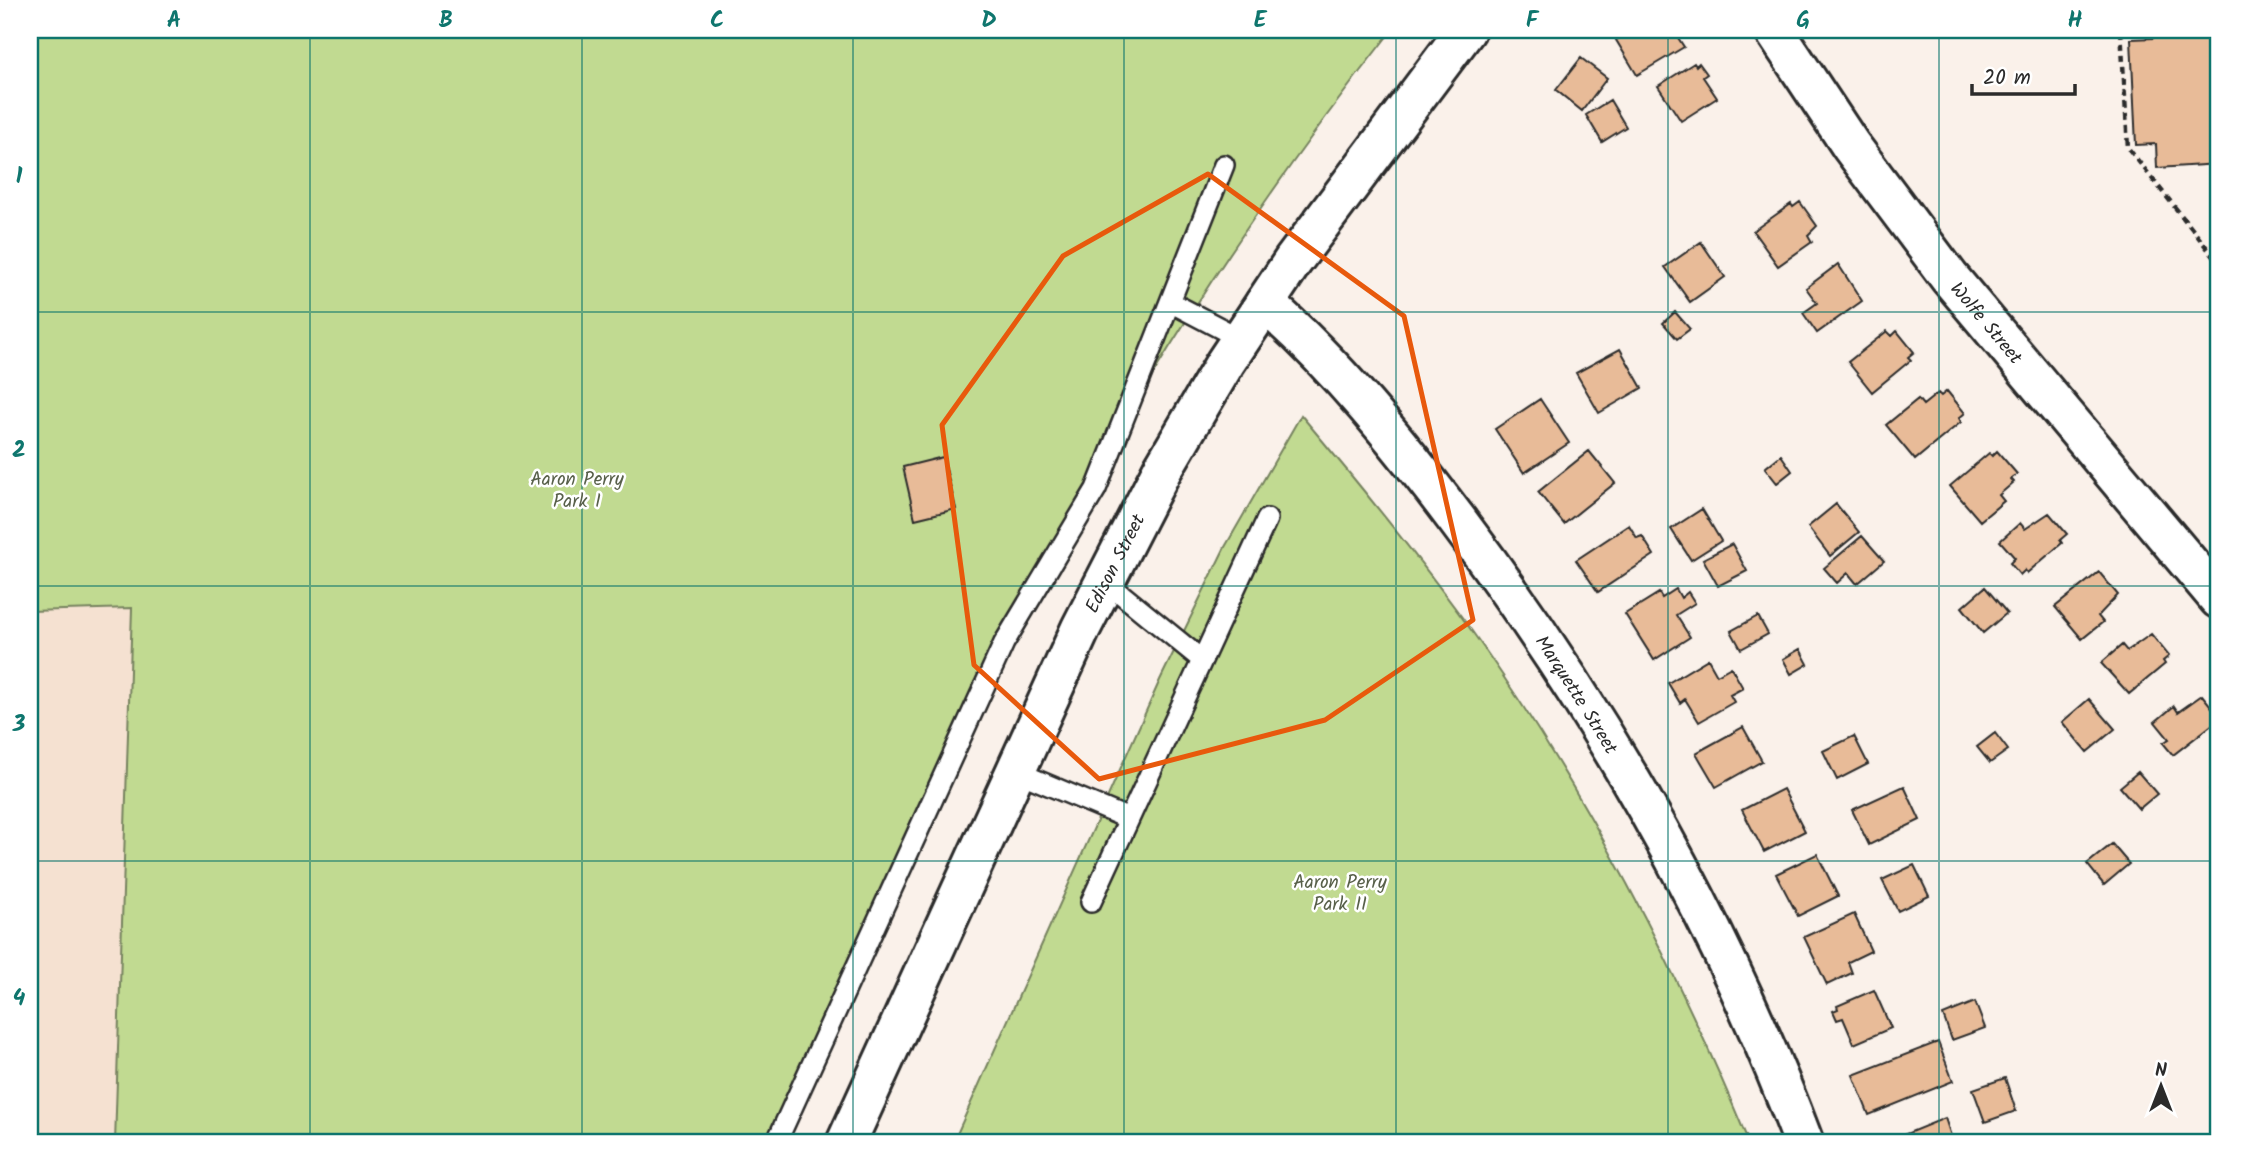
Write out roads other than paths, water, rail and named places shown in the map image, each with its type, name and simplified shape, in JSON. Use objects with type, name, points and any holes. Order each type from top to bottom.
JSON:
[{"type":"street","name":"Edison Street","points":[[846,1143],[1104,580],[1162,470],[1265,303],[1363,164],[1466,30]]},
{"type":"street","name":"Wolfe Street","points":[[1774,30],[1851,146],[1942,268],[2219,599]]},
{"type":"street","name":"Marquette Street","points":[[1265,303],[1331,366],[1400,446],[1495,571],[1579,695],[1631,779],[1707,920],[1768,1052],[1804,1143]]},
{"type":"lane","points":[[776,1143],[1004,643],[1096,489],[1172,303],[1224,165]]},
{"type":"lane","points":[[1172,303],[1241,340]]},
{"type":"lane","points":[[1091,902],[1267,519]]},
{"type":"lane","points":[[1104,580],[1202,660]]},
{"type":"lane","points":[[1015,771],[1129,819]]},
{"type":"park label","name":"Aaron Perry Park I","points":[[577,489]]},
{"type":"park label","name":"Aaron Perry Park II","points":[[1340,892]]}]
